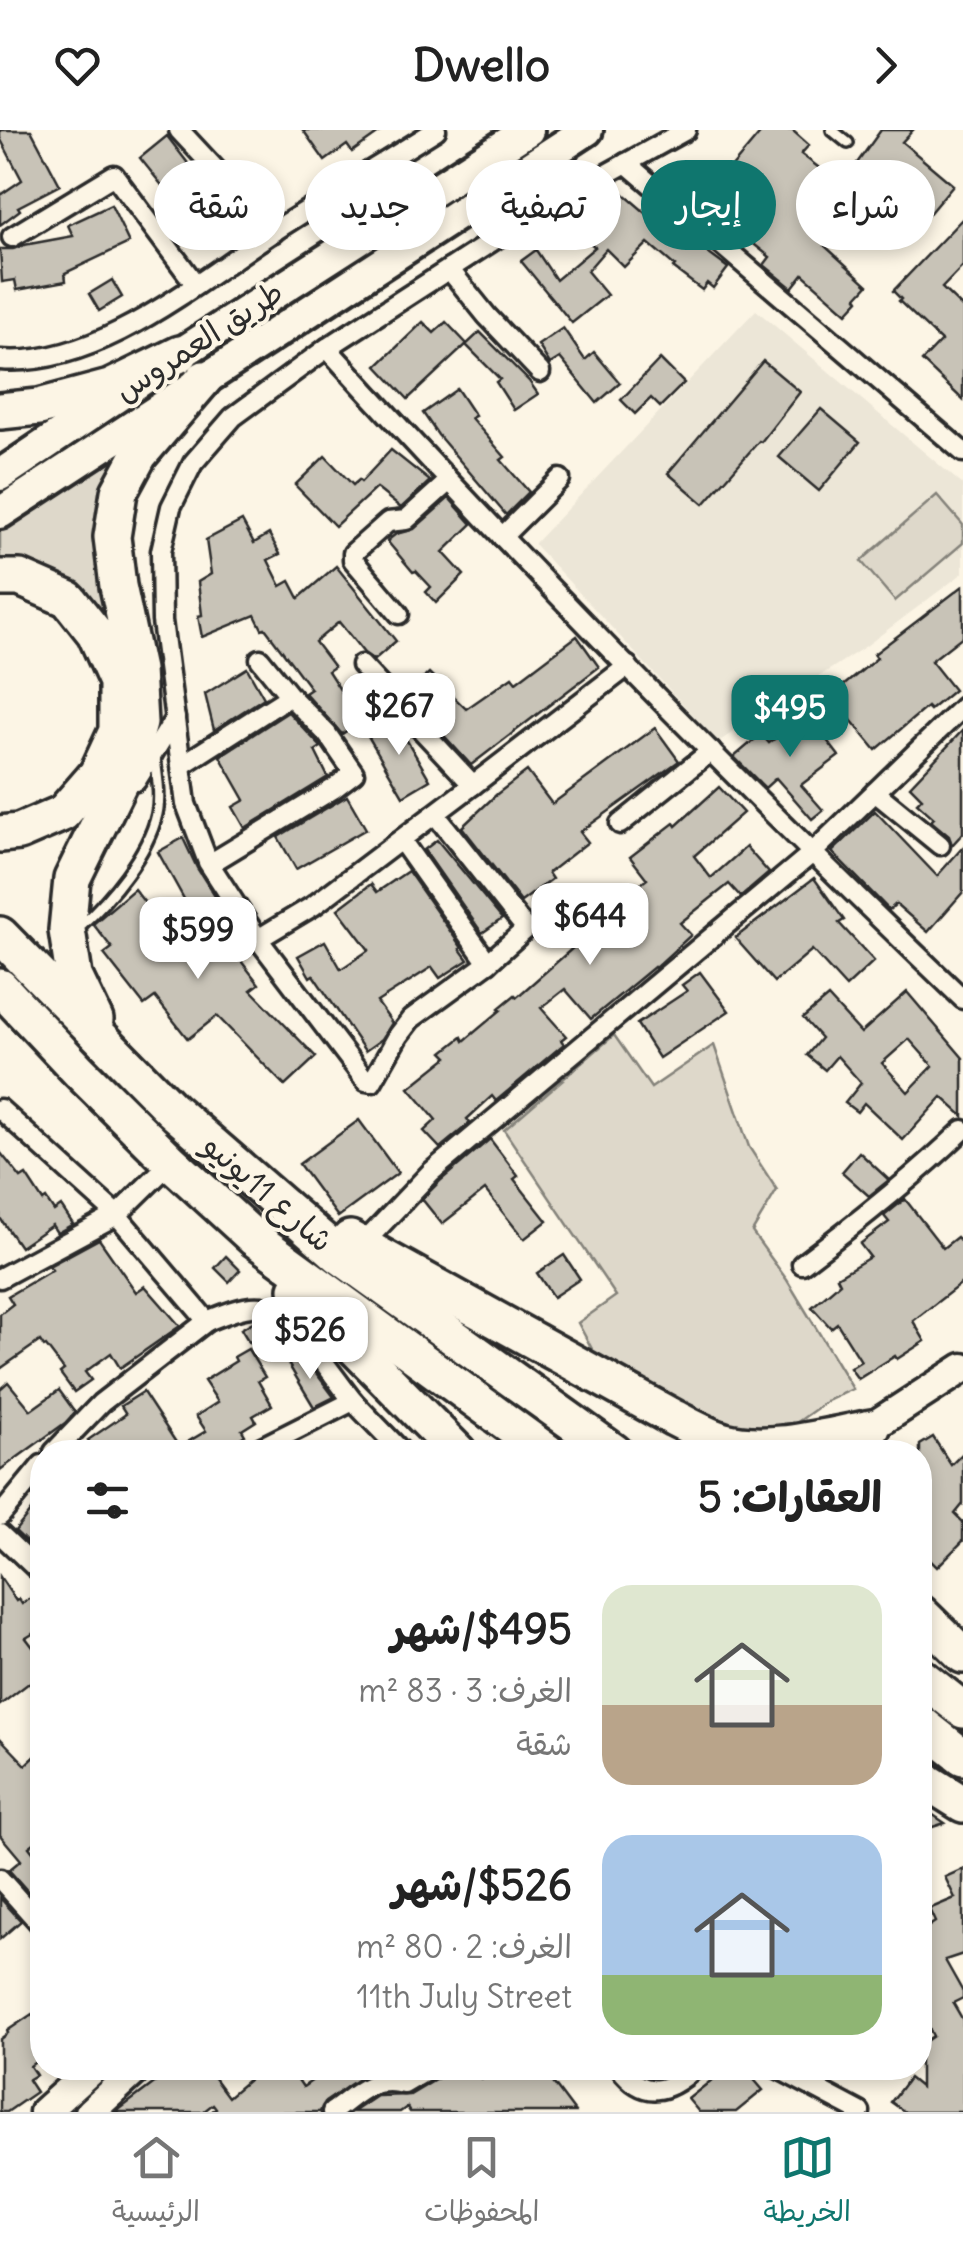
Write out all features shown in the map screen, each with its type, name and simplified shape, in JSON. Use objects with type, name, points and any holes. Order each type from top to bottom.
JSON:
[{"type":"highway","points":[[0,411],[39,407],[192,366]]},
{"type":"highway","points":[[106,1044],[74,976],[67,930],[72,880],[126,769],[140,723],[136,670],[112,537],[119,492],[192,366]]},
{"type":"highway","points":[[0,578],[20,578],[68,599],[95,633],[117,682],[117,732],[97,774],[63,813],[18,832],[0,834]]},
{"type":"highway","name":"شارع 11يونيو","points":[[0,934],[171,1109],[339,1255],[597,1440]]},
{"type":"highway","points":[[0,986],[79,1070],[254,1238],[531,1440]]},
{"type":"highway","points":[[0,1014],[79,1070]]},
{"type":"highway","points":[[246,1176],[361,1246],[712,1440]]},
{"type":"highway","points":[[254,1238],[306,1300],[446,1440]]},
{"type":"highway","points":[[932,1623],[960,1646]]},
{"type":"highway","points":[[932,1685],[963,1710]]},
{"type":"highway","points":[[932,1732],[963,1757]]},
{"type":"highway","points":[[932,1785],[963,1804]]},
{"type":"main road","name":"طريق العمروس","points":[[0,514],[192,366],[528,130]]},
{"type":"main road","name":"طريق العمروس","points":[[0,475],[192,366],[587,130]]},
{"type":"main road","points":[[864,1440],[963,1368]]},
{"type":"main road","points":[[44,2112],[80,2080]]},
{"type":"main road","points":[[90,2112],[125,2080]]},
{"type":"street","points":[[180,130],[208,160]]},
{"type":"street","points":[[285,225],[436,130]]},
{"type":"street","points":[[436,814],[526,928],[488,963],[411,1019],[372,1082],[366,1082],[258,939],[208,862],[186,804],[162,621],[161,552],[170,507],[193,463],[233,417],[327,348],[536,213],[686,130]]},
{"type":"street","points":[[626,163],[963,452]]},
{"type":"street","points":[[12,237],[114,175],[196,286]]},
{"type":"street","points":[[0,360],[20,362],[76,350],[128,328],[248,250]]},
{"type":"street","points":[[448,269],[540,372]]},
{"type":"street","points":[[327,348],[448,482],[711,752],[963,999]]},
{"type":"street","points":[[502,537],[560,479]]},
{"type":"street","points":[[399,614],[353,560],[353,553],[388,522],[406,520],[448,482]]},
{"type":"street","points":[[211,863],[354,773],[327,734],[260,660]]},
{"type":"street","points":[[362,665],[472,785]]},
{"type":"street","points":[[258,939],[314,906],[628,666]]},
{"type":"street","points":[[182,765],[290,696]]},
{"type":"street","points":[[361,1246],[431,1172],[811,854],[963,707]]},
{"type":"street","points":[[74,976],[77,928],[88,877],[116,819],[175,718]]},
{"type":"street","points":[[620,824],[711,752]]},
{"type":"street","points":[[875,792],[940,845]]},
{"type":"street","points":[[401,840],[488,963]]},
{"type":"street","points":[[0,1109],[117,1215],[207,1321]]},
{"type":"street","points":[[802,1264],[877,1208],[963,1130]]},
{"type":"street","points":[[0,1278],[117,1215],[172,1162]]},
{"type":"street","points":[[66,1440],[101,1403],[207,1321],[252,1307],[274,1310],[292,1324],[391,1440]]},
{"type":"street","points":[[275,1440],[353,1400]]},
{"type":"street","points":[[0,1516],[30,1480]]},
{"type":"street","points":[[0,1534],[30,1563]]},
{"type":"street","points":[[0,1879],[30,1913]]},
{"type":"street","points":[[332,2112],[374,2082],[388,2080]]},
{"type":"street","points":[[631,2080],[638,2087],[654,2090],[670,2087],[679,2080]]},
{"type":"street","points":[[800,2080],[860,2112]]},
{"type":"lane","points":[[832,130],[848,144]]},
{"type":"lane","points":[[77,928],[129,871],[152,828],[159,796],[154,750]]},
{"type":"shaded area","points":[[756,310],[963,485],[963,573],[866,646],[718,742],[534,544]]},
{"type":"shaded area","points":[[142,436],[110,485],[124,658],[85,594],[47,570],[0,558],[0,530]]},
{"type":"shaded area","points":[[937,495],[963,525],[963,543],[895,601],[861,561]]},
{"type":"shaded area","points":[[614,1035],[651,1088],[714,1045],[749,1147],[777,1190],[752,1232],[787,1280],[853,1389],[827,1401],[792,1426],[763,1436],[702,1418],[598,1360],[578,1323],[616,1296],[504,1130]]},
{"type":"building","points":[[0,130],[31,130],[60,185],[18,207],[20,210],[0,225],[0,195],[22,180],[0,138]]},
{"type":"building","points":[[303,130],[383,130],[352,152],[347,145],[324,160]]},
{"type":"building","points":[[763,130],[792,130],[809,145],[801,154],[809,160],[796,160],[796,250],[829,250],[868,285],[847,313],[803,274],[792,288],[764,265],[770,257],[761,250],[776,250],[776,160],[738,160]]},
{"type":"building","points":[[881,130],[913,130],[902,142],[923,160],[859,160]]},
{"type":"building","points":[[167,136],[185,160],[154,160],[154,175],[140,158]]},
{"type":"building","points":[[935,170],[953,185],[935,207]]},
{"type":"building","points":[[621,192],[641,209],[641,250],[624,267],[607,250],[621,250]]},
{"type":"building","points":[[111,205],[129,243],[65,273],[66,281],[17,290],[15,280],[2,282],[0,249],[73,236],[68,225]]},
{"type":"building","points":[[963,218],[963,266],[942,288],[963,308],[963,400],[922,361],[941,341],[893,291]]},
{"type":"building","points":[[536,250],[556,280],[591,250],[605,250],[587,271],[607,295],[572,323],[521,261]]},
{"type":"building","points":[[656,250],[704,250],[728,268],[713,288],[707,283],[702,290]]},
{"type":"building","points":[[112,280],[122,297],[99,311],[89,294]]},
{"type":"building","points":[[423,322],[434,333],[446,322],[467,344],[408,399],[377,366]]},
{"type":"building","points":[[563,328],[585,360],[594,352],[620,383],[597,403],[560,358],[550,364],[538,345]]},
{"type":"building","points":[[480,332],[538,394],[514,410],[496,382],[500,379],[466,345]]},
{"type":"building","points":[[660,359],[684,383],[660,407],[651,398],[635,414],[621,400]]},
{"type":"building","points":[[763,361],[800,392],[704,504],[668,473]]},
{"type":"building","points":[[457,389],[475,416],[471,418],[529,492],[506,515],[423,413]]},
{"type":"building","points":[[821,409],[860,442],[819,491],[779,457]]},
{"type":"building","points":[[391,450],[430,481],[401,508],[376,488],[335,526],[295,485],[325,456],[353,485],[361,482]]},
{"type":"building","points":[[449,498],[472,524],[443,552],[464,575],[436,603],[426,592],[431,587],[387,541],[414,529]]},
{"type":"building","points":[[242,521],[254,543],[269,534],[280,554],[268,560],[281,586],[290,581],[299,598],[336,566],[396,641],[374,660],[339,622],[315,642],[334,667],[328,671],[344,696],[352,690],[368,716],[342,734],[305,693],[311,689],[255,615],[202,637],[198,582],[211,574],[206,540]]},
{"type":"building","points":[[963,586],[963,636],[931,661],[954,690],[876,750],[831,696],[877,658],[874,654]]},
{"type":"building","points":[[577,636],[599,667],[471,765],[406,695],[429,673],[466,709],[512,677],[516,682]]},
{"type":"building","points":[[247,668],[264,698],[214,730],[205,694]]},
{"type":"building","points":[[288,712],[321,747],[315,751],[328,777],[245,828],[233,807],[245,800],[220,756]]},
{"type":"building","points":[[807,714],[839,756],[801,785],[823,810],[812,819],[776,778],[765,788],[734,757],[761,734],[769,743]]},
{"type":"building","points":[[395,720],[430,780],[403,796],[368,736]]},
{"type":"building","points":[[655,728],[679,761],[580,832],[588,842],[548,873],[552,879],[521,902],[462,827],[527,771],[552,804]]},
{"type":"building","points":[[963,730],[963,833],[952,845],[949,836],[931,821],[934,818],[917,803],[922,798],[910,786]]},
{"type":"building","points":[[719,787],[743,813],[694,856],[711,878],[746,847],[769,873],[741,897],[729,884],[680,923],[691,935],[591,1019],[565,989],[541,1008],[566,1036],[561,1040],[564,1044],[496,1101],[492,1096],[467,1119],[470,1123],[440,1148],[424,1131],[436,1120],[409,1088],[448,1057],[443,1052],[462,1037],[464,1041],[583,939],[578,933],[647,879],[630,857],[674,823],[676,826]]},
{"type":"building","points":[[347,796],[366,829],[296,869],[278,837]]},
{"type":"building","points":[[875,811],[937,876],[963,847],[963,892],[928,932],[896,904],[889,910],[832,852]]},
{"type":"building","points":[[183,838],[218,901],[193,915],[158,852]]},
{"type":"building","points":[[437,840],[502,919],[482,933],[424,850]]},
{"type":"building","points":[[408,871],[468,960],[440,978],[432,967],[377,1002],[392,1023],[382,1039],[365,1051],[298,956],[325,941],[341,969],[369,950],[338,909],[371,884],[377,892]]},
{"type":"building","points":[[814,878],[844,920],[839,923],[874,961],[846,987],[812,950],[774,982],[735,938]]},
{"type":"building","points":[[134,889],[171,936],[202,911],[259,984],[251,990],[316,1057],[285,1086],[217,1016],[188,1039],[155,997],[144,1005],[104,954],[112,948],[93,924]]},
{"type":"building","points":[[700,972],[729,1011],[659,1058],[637,1024],[687,991],[682,985]]},
{"type":"building","points":[[907,992],[963,1058],[963,1116],[942,1097],[903,1140],[864,1103],[857,1112],[845,1103],[861,1083],[837,1056],[825,1070],[807,1055],[821,1038],[803,1018],[828,997],[861,1033]],"holes":[[[909,1039],[933,1066],[908,1092],[882,1063]]]},
{"type":"building","points":[[359,1120],[398,1173],[338,1217],[299,1164]]},
{"type":"building","points":[[490,1139],[518,1176],[514,1179],[547,1221],[524,1239],[485,1190],[442,1224],[422,1199]]},
{"type":"building","points":[[0,1152],[21,1178],[26,1175],[43,1201],[46,1199],[54,1211],[61,1206],[73,1224],[57,1233],[52,1225],[20,1247],[0,1218]]},
{"type":"building","points":[[859,1152],[889,1180],[869,1196],[842,1172]]},
{"type":"building","points":[[905,1199],[943,1248],[957,1237],[963,1244],[963,1282],[913,1321],[925,1341],[858,1379],[850,1368],[861,1361],[837,1323],[831,1328],[812,1307],[840,1283],[837,1277],[870,1257],[860,1244],[889,1222],[884,1216]]},
{"type":"building","points":[[99,1239],[136,1292],[145,1286],[180,1326],[120,1368],[111,1353],[85,1372],[91,1380],[74,1392],[60,1373],[64,1370],[40,1341],[0,1369],[0,1314],[13,1304],[8,1296],[52,1270],[49,1266]]},
{"type":"building","points":[[564,1255],[580,1279],[553,1297],[537,1273]]},
{"type":"building","points":[[226,1256],[240,1270],[229,1282],[215,1268]]},
{"type":"building","points":[[258,1319],[267,1331],[249,1342],[241,1329]]},
{"type":"building","points":[[248,1349],[265,1377],[258,1381],[272,1405],[253,1416],[256,1421],[242,1430],[245,1435],[237,1440],[191,1440],[206,1431],[196,1416],[218,1402],[204,1381],[236,1361],[234,1357]]},
{"type":"building","points":[[300,1355],[334,1397],[314,1407],[287,1362]]},
{"type":"building","points":[[8,1382],[31,1410],[59,1390],[75,1412],[41,1440],[30,1440],[30,1448],[0,1470],[0,1389]]},
{"type":"building","points":[[143,1392],[174,1440],[88,1440],[126,1414],[121,1406]]},
{"type":"building","points":[[933,1437],[951,1465],[963,1453],[963,1504],[955,1514],[963,1522],[963,1541],[937,1567],[932,1562],[932,1440],[928,1440]]},
{"type":"building","points":[[30,1512],[30,1545],[15,1531]]},
{"type":"building","points":[[0,1577],[16,1601],[19,1599],[22,1604],[30,1599],[30,1636],[26,1638],[30,1643],[30,1685],[0,1705]]},
{"type":"building","points":[[0,1738],[26,1765],[30,1761],[30,1894],[9,1870],[21,1860],[0,1835]]},
{"type":"building","points":[[932,1814],[945,1823],[932,1827]]},
{"type":"building","points":[[963,1869],[963,1954],[945,1960],[963,1992],[963,1998],[953,2003],[963,2020],[963,2112],[905,2112],[891,2102],[908,2080],[920,2087],[920,2080],[932,2080],[932,1908],[955,1898],[945,1877]]},
{"type":"building","points":[[0,1898],[21,1921],[0,1939]]},
{"type":"building","points":[[30,2015],[28,2080],[36,2092],[7,2112],[0,2112],[0,2039]]},
{"type":"building","points":[[158,2080],[215,2080],[228,2097],[248,2080],[298,2080],[303,2087],[313,2080],[358,2080],[325,2102],[320,2112],[211,2112],[216,2108],[213,2104],[203,2112],[116,2112]]},
{"type":"building","points":[[435,2080],[551,2080],[575,2112],[410,2112],[407,2107],[400,2112],[353,2112],[377,2096],[410,2095]]},
{"type":"building","points":[[712,2080],[754,2080],[763,2090],[736,2112],[699,2112],[688,2099]]}]
